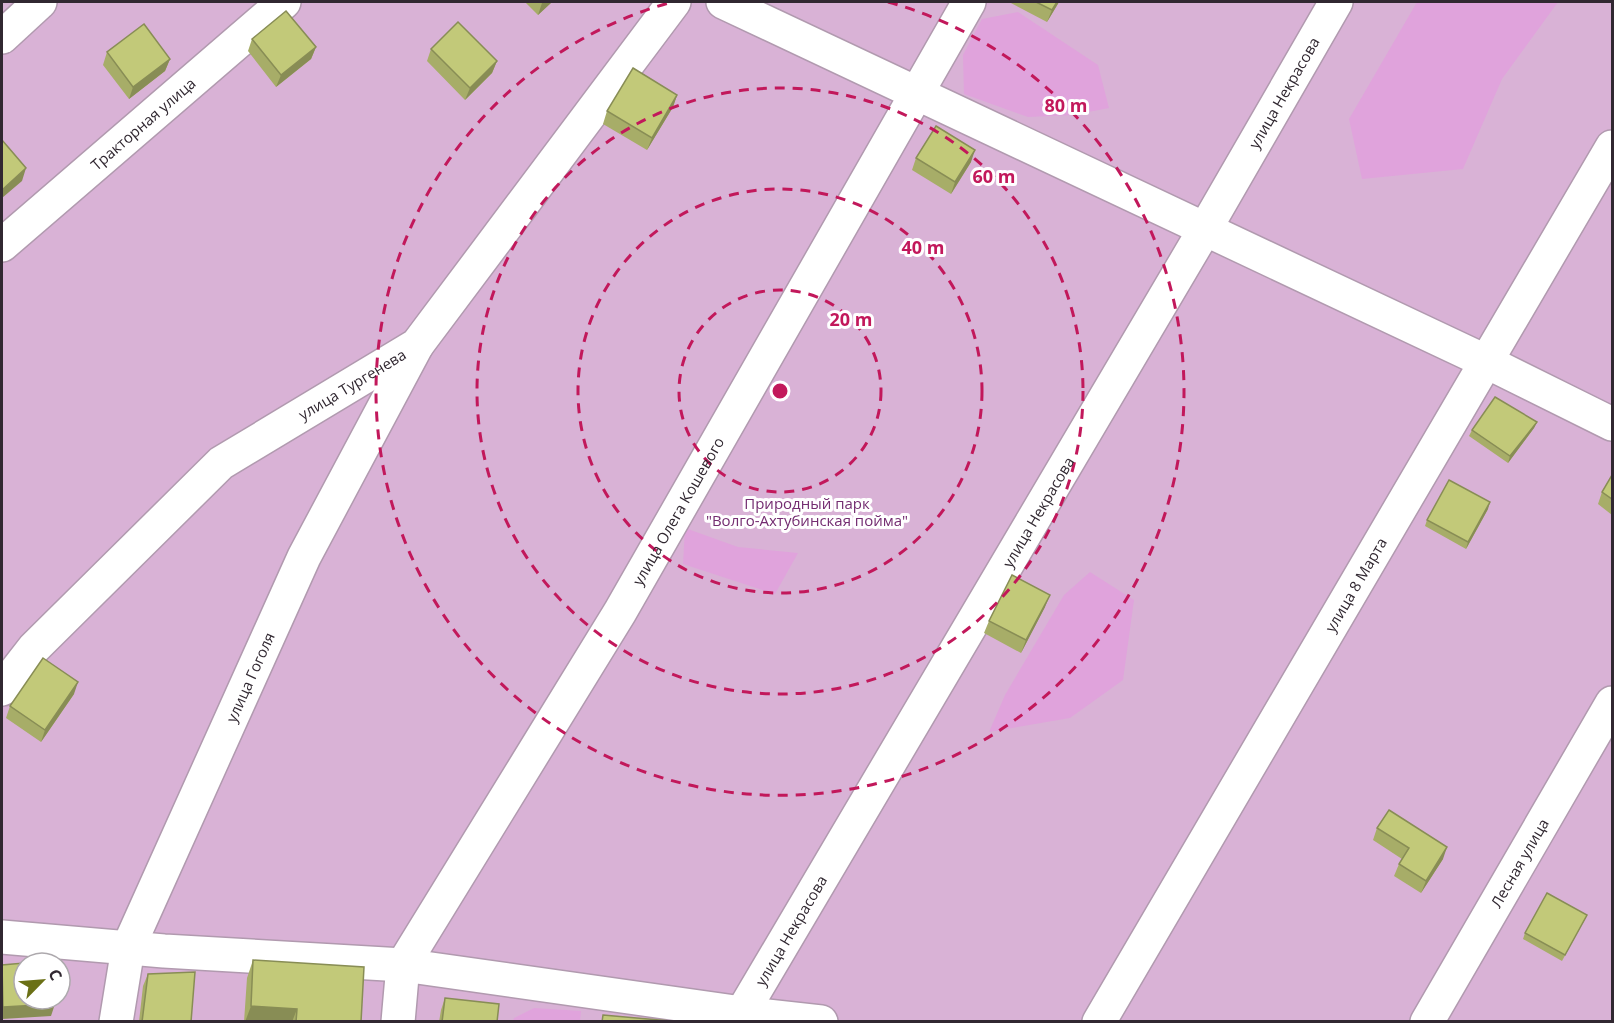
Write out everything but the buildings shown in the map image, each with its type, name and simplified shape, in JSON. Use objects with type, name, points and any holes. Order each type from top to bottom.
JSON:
[{"type":"street","points":[[2,37],[40,2]]},
{"type":"street","name":"Тракторная улица","points":[[2,245],[284,2]]},
{"type":"street","name":"улица Тургенева","points":[[2,689],[34,648],[221,463],[417,345],[674,2]]},
{"type":"street","points":[[723,2],[1487,362],[1612,424]]},
{"type":"street","name":"улица Олега Кошевого","points":[[398,1022],[403,965],[620,612],[969,2]]},
{"type":"street","name":"улица Некрасова","points":[[741,1017],[1336,2]]},
{"type":"street","name":"улица 8 Марта","points":[[1099,1022],[1612,147]]},
{"type":"street","name":"улица Гоголя","points":[[116,1022],[128,948],[304,557],[417,345]]},
{"type":"street","name":"Лесная улица","points":[[1427,1022],[1612,704]]},
{"type":"street","points":[[2,937],[128,948],[403,965],[741,1017],[821,1022]]},
{"type":"green space","name":"Природный парк \"Волго-Ахтубинская пойма\"","points":[[2,2],[1612,2],[1612,1021],[2,1022]]},
{"type":"shaded area","points":[[1417,2],[1558,2],[1502,79],[1463,169],[1362,179],[1349,119]]},
{"type":"shaded area","points":[[1018,12],[1098,65],[1109,108],[1073,115],[1028,117],[964,94],[963,55],[982,19]]},
{"type":"shaded area","points":[[685,528],[738,547],[798,553],[775,594],[683,564]]},
{"type":"shaded area","points":[[1090,572],[1134,600],[1123,680],[1070,718],[989,732],[1005,695],[1064,595]]},
{"type":"shaded area","points":[[534,1008],[581,1011],[580,1021],[513,1021],[514,1018]]}]
